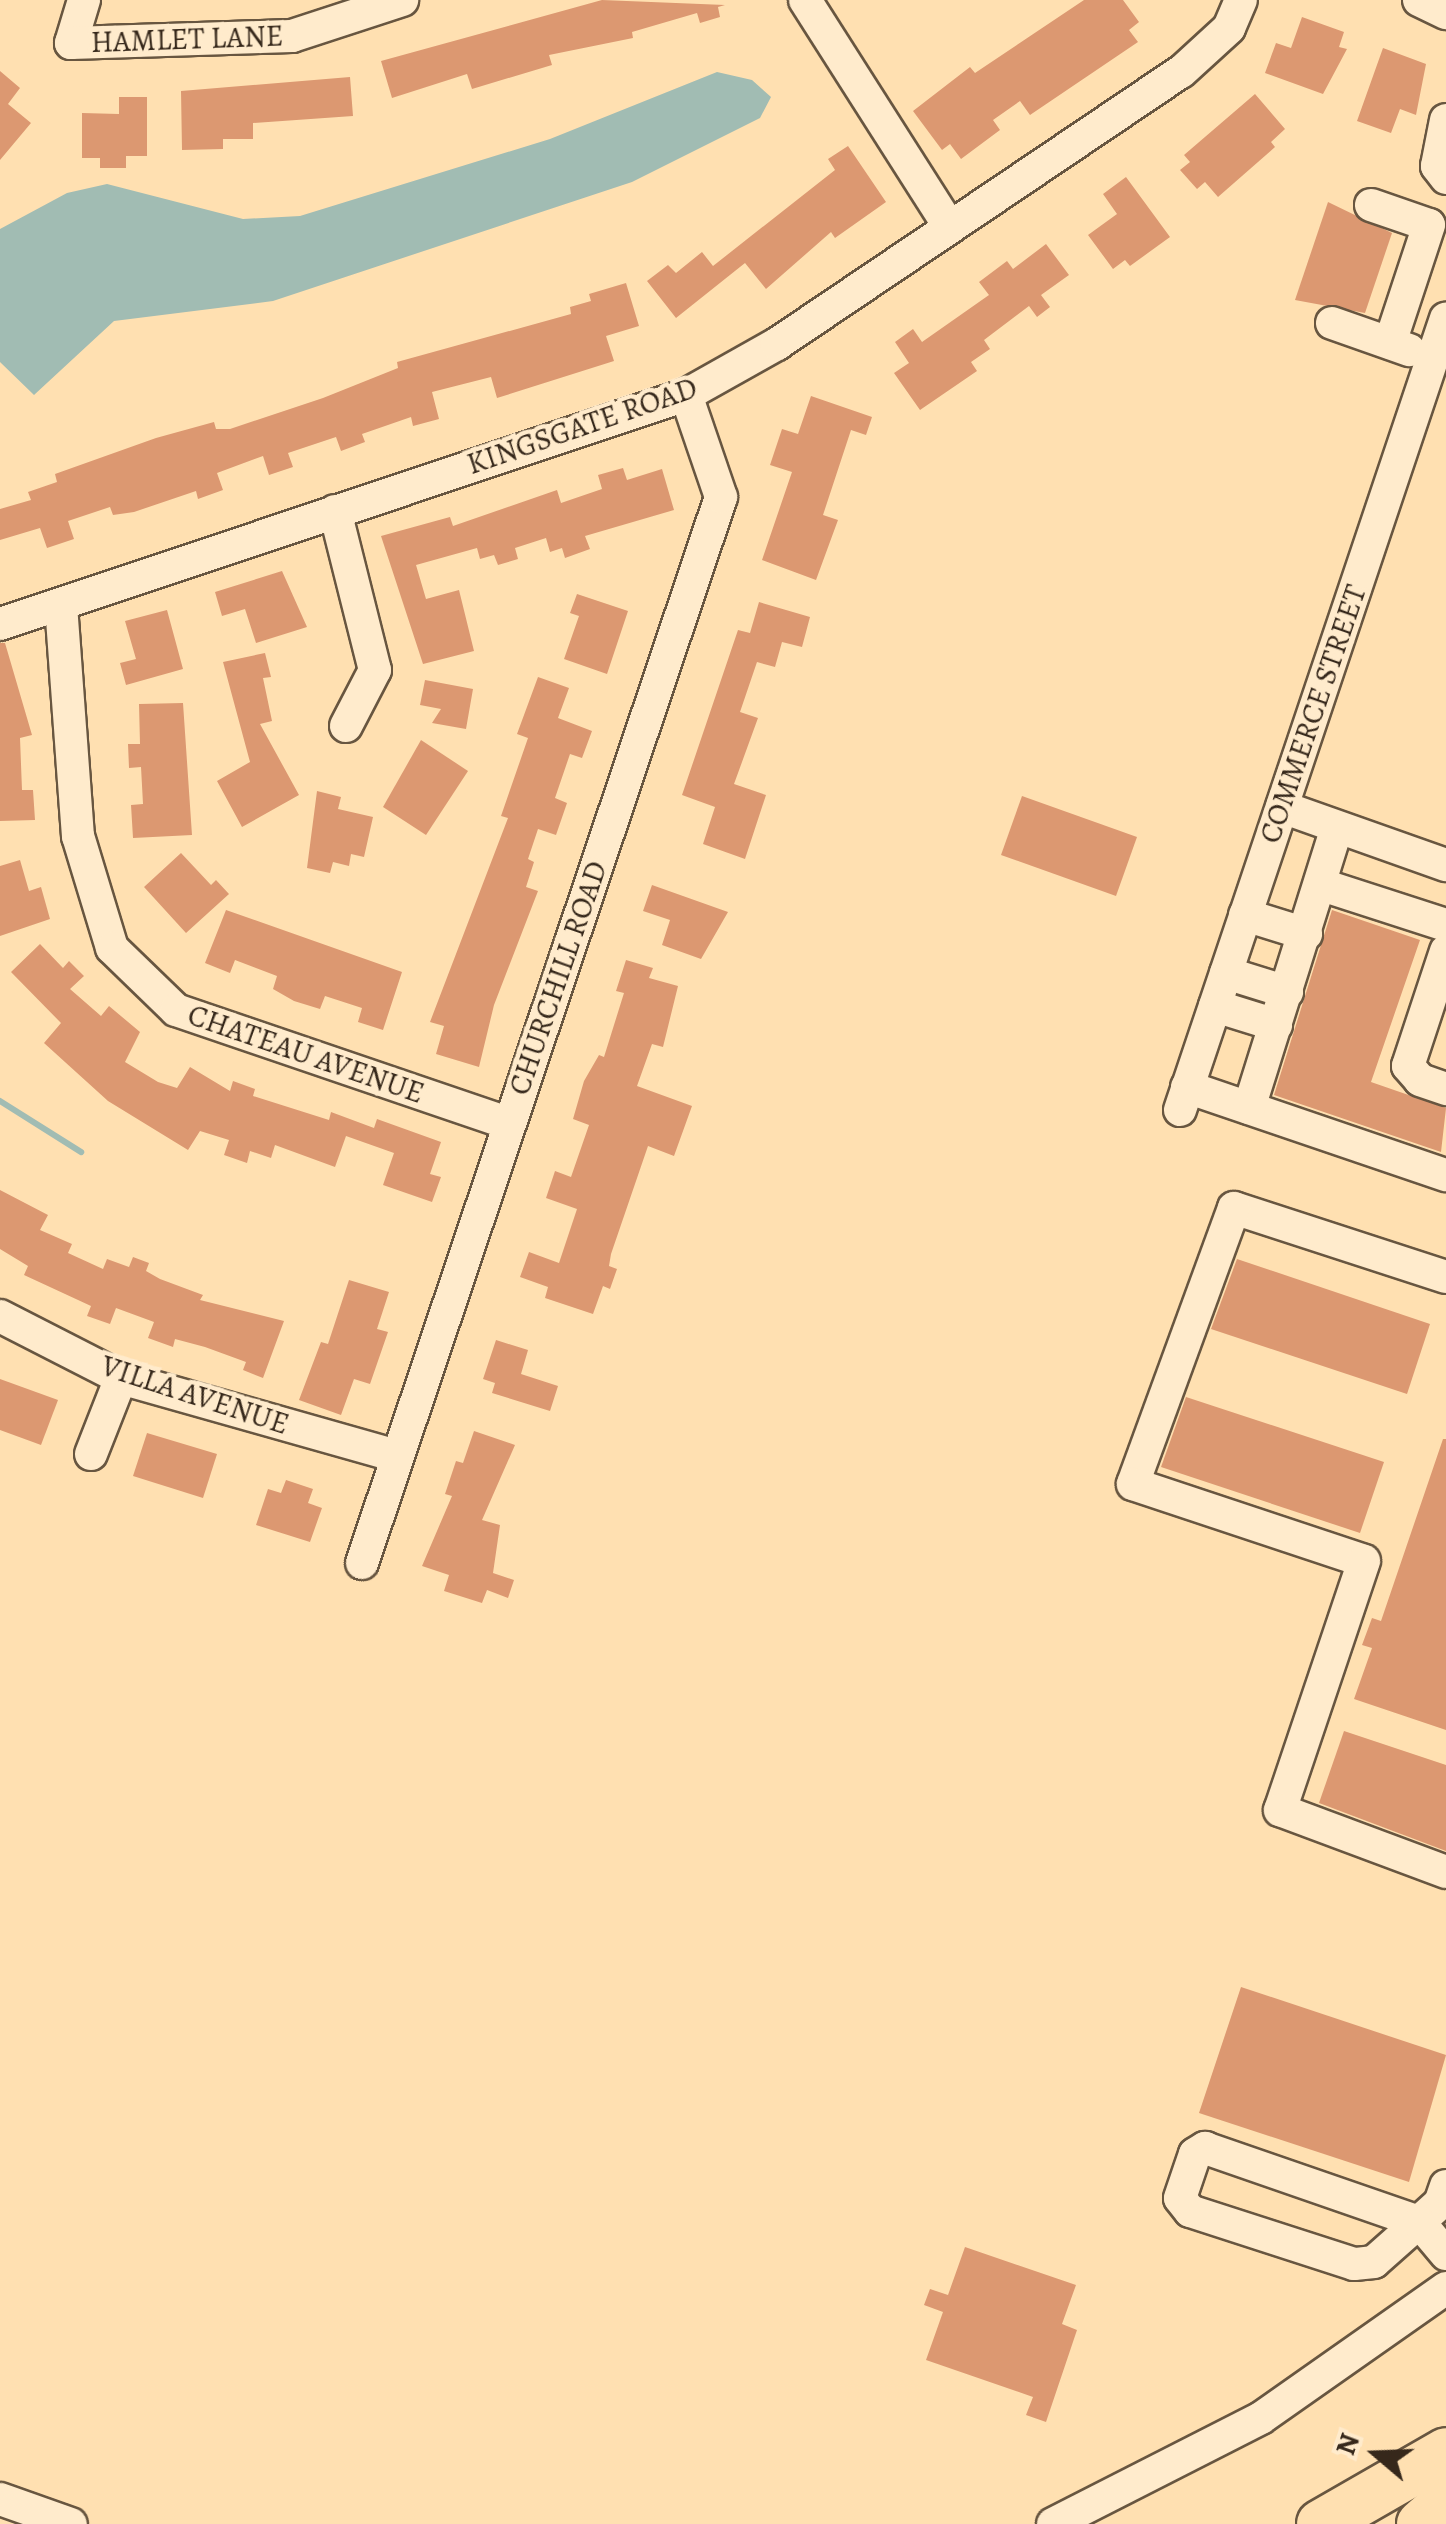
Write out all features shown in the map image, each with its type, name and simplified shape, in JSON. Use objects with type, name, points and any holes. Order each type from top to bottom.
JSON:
[{"type":"highway","points":[[1321,2524],[1446,2452]]},
{"type":"highway","points":[[1420,2524],[1446,2502]]},
{"type":"street","name":"HAMLET LANE","points":[[84,0],[71,44],[292,36],[402,0]]},
{"type":"street","points":[[805,0],[949,226]]},
{"type":"street","name":"KINGSGATE ROAD","points":[[0,624],[686,394],[777,344],[1181,72],[1229,28],[1241,0]]},
{"type":"street","points":[[1418,0],[1446,12]]},
{"type":"street","points":[[1446,120],[1438,166],[1446,178]]},
{"type":"street","points":[[1371,205],[1429,225],[1390,343]]},
{"type":"street","name":"COMMERCE STREET","points":[[1249,1108],[1184,1099],[1436,366],[1446,318]]},
{"type":"street","points":[[1332,323],[1390,343],[1436,366]]},
{"type":"street","name":"CHURCHILL ROAD","points":[[362,1563],[721,498],[686,394]]},
{"type":"street","points":[[335,511],[375,670],[346,726]]},
{"type":"street","name":"CHATEAU AVENUE","points":[[61,605],[78,836],[112,948],[176,1010],[508,1123]]},
{"type":"street","points":[[1282,807],[1446,865]]},
{"type":"street","points":[[1337,827],[1322,885],[1249,1108],[1443,1164]]},
{"type":"street","points":[[1322,885],[1446,925]]},
{"type":"street","points":[[1245,915],[1306,934]]},
{"type":"street","points":[[1446,952],[1408,1066],[1420,1080],[1446,1089]]},
{"type":"street","points":[[1226,974],[1287,992]]},
{"type":"street","points":[[1215,1006],[1276,1026]]},
{"type":"street","points":[[1446,1276],[1234,1208],[1133,1484],[1364,1560],[1280,1810],[1446,1872]]},
{"type":"street","name":"VILLA AVENUE","points":[[0,1316],[122,1378],[397,1456]]},
{"type":"street","points":[[91,1454],[122,1378]]},
{"type":"street","points":[[1446,2186],[1440,2203],[1419,2222],[1374,2262],[1354,2264],[1190,2211],[1180,2198],[1195,2154],[1204,2148],[1419,2222],[1446,2254]]},
{"type":"street","points":[[1054,2524],[1261,2418],[1446,2288]]},
{"type":"street","points":[[0,2499],[71,2524]]},
{"type":"water","points":[[717,72],[752,80],[771,97],[760,118],[632,182],[273,301],[114,321],[34,395],[0,362],[0,229],[67,193],[107,184],[243,219],[300,216],[550,139]]},
{"type":"building","points":[[602,0],[725,5],[718,7],[720,17],[700,23],[697,13],[632,32],[633,38],[549,55],[552,65],[472,89],[467,74],[392,98],[381,61]]},
{"type":"building","points":[[1084,0],[1123,0],[1139,22],[1129,30],[1138,42],[1030,115],[1020,101],[993,120],[1000,130],[961,159],[950,144],[942,150],[913,111],[970,67],[975,73]]},
{"type":"building","points":[[1302,17],[1344,32],[1339,47],[1347,49],[1323,94],[1265,73],[1276,43],[1291,48]]},
{"type":"building","points":[[1383,48],[1426,64],[1416,115],[1400,109],[1391,133],[1357,121]]},
{"type":"building","points":[[0,71],[20,88],[8,104],[31,123],[0,160]]},
{"type":"building","points":[[350,77],[353,116],[253,123],[253,139],[223,139],[223,149],[182,150],[181,91]]},
{"type":"building","points":[[1255,94],[1285,129],[1271,142],[1275,147],[1218,197],[1205,182],[1197,189],[1180,170],[1190,162],[1184,155]]},
{"type":"building","points":[[119,97],[147,97],[147,156],[126,156],[126,168],[100,168],[100,158],[82,158],[82,113],[119,114]]},
{"type":"building","points":[[848,146],[886,202],[835,238],[831,232],[766,289],[745,263],[676,318],[647,281],[668,265],[676,273],[702,252],[713,266],[835,170],[828,159]]},
{"type":"building","points":[[1126,177],[1170,237],[1130,266],[1125,260],[1113,269],[1088,235],[1117,214],[1103,194]]},
{"type":"building","points":[[1328,202],[1392,233],[1365,313],[1295,300]]},
{"type":"building","points":[[1046,244],[1069,275],[1041,295],[1050,307],[1037,317],[1029,306],[984,340],[990,349],[971,362],[977,371],[920,410],[894,373],[909,363],[895,342],[913,329],[922,342],[989,295],[979,282],[1007,261],[1013,269]]},
{"type":"building","points":[[626,283],[639,326],[606,336],[614,361],[497,398],[491,377],[432,392],[439,419],[413,426],[411,417],[362,434],[365,442],[341,451],[336,437],[288,453],[293,467],[269,475],[263,456],[217,473],[223,490],[198,499],[196,491],[134,512],[113,515],[110,507],[68,521],[74,539],[47,548],[40,528],[0,540],[0,509],[31,500],[28,492],[57,482],[55,474],[156,438],[214,422],[216,429],[230,429],[323,398],[398,368],[397,362],[571,314],[570,307],[591,301],[589,294]]},
{"type":"building","points":[[811,396],[872,417],[866,435],[851,430],[823,515],[838,520],[816,580],[762,560],[792,472],[770,465],[782,429],[798,434]]},
{"type":"building","points":[[623,468],[627,480],[662,469],[674,510],[585,536],[590,549],[565,558],[562,548],[550,552],[546,538],[515,548],[518,559],[498,565],[494,555],[480,559],[477,548],[416,565],[426,599],[459,590],[474,651],[423,664],[381,536],[450,517],[453,526],[557,490],[561,503],[602,489],[598,475]]},
{"type":"building","points":[[282,571],[307,627],[256,643],[245,609],[222,616],[215,592]]},
{"type":"building","points":[[577,594],[628,611],[607,674],[564,659],[579,616],[570,613]]},
{"type":"building","points":[[759,602],[810,617],[802,647],[782,642],[775,667],[757,662],[740,712],[758,718],[734,784],[766,795],[745,859],[703,844],[715,807],[682,795],[738,630],[750,633]]},
{"type":"building","points":[[167,610],[183,669],[126,685],[120,663],[136,659],[125,621]]},
{"type":"building","points":[[0,643],[5,643],[32,735],[20,738],[22,790],[33,790],[35,820],[0,821]]},
{"type":"building","points":[[265,653],[271,677],[263,678],[272,721],[260,724],[299,795],[242,827],[217,781],[250,762],[223,662]]},
{"type":"building","points":[[538,677],[569,688],[558,718],[592,731],[582,758],[570,754],[555,798],[567,803],[556,835],[538,829],[528,859],[534,862],[526,887],[538,891],[494,1005],[479,1067],[436,1054],[444,1026],[430,1022],[508,818],[501,816],[528,738],[517,734]]},
{"type":"building","points":[[425,680],[473,689],[466,729],[432,723],[441,709],[420,705]]},
{"type":"building","points":[[183,703],[192,835],[133,838],[131,805],[143,804],[141,767],[129,768],[128,744],[140,744],[139,704]]},
{"type":"building","points":[[421,740],[468,771],[426,835],[383,807]]},
{"type":"building","points":[[317,791],[341,797],[338,809],[373,817],[364,857],[351,854],[349,866],[333,862],[330,873],[307,868]]},
{"type":"building","points":[[1022,796],[1137,837],[1116,896],[1001,855]]},
{"type":"building","points":[[181,853],[211,885],[216,880],[229,894],[186,933],[144,887]]},
{"type":"building","points":[[20,860],[29,891],[41,887],[50,919],[0,936],[0,866]]},
{"type":"building","points":[[652,885],[728,912],[701,959],[662,945],[670,920],[643,911]]},
{"type":"building","points":[[226,910],[402,972],[383,1030],[358,1022],[362,1008],[325,996],[320,1009],[294,1001],[273,989],[277,976],[235,960],[230,973],[205,963]]},
{"type":"building","points":[[1332,910],[1420,940],[1371,1082],[1446,1108],[1441,1152],[1274,1095]]},
{"type":"building","points":[[40,944],[63,968],[69,961],[84,976],[70,989],[101,1016],[109,1006],[140,1032],[125,1062],[158,1082],[177,1088],[190,1067],[230,1091],[233,1081],[255,1089],[253,1096],[329,1120],[331,1112],[374,1128],[377,1119],[441,1142],[430,1174],[441,1177],[432,1202],[383,1185],[394,1153],[346,1136],[335,1167],[275,1145],[271,1158],[250,1151],[247,1163],[224,1155],[229,1140],[200,1131],[188,1150],[108,1101],[44,1043],[61,1023],[11,972]]},
{"type":"building","points":[[626,960],[653,968],[649,978],[678,986],[663,1047],[652,1044],[637,1086],[692,1106],[674,1156],[648,1146],[611,1254],[609,1266],[617,1269],[610,1289],[603,1286],[593,1314],[545,1298],[548,1287],[520,1277],[529,1252],[559,1263],[577,1209],[546,1198],[555,1171],[571,1177],[589,1125],[573,1119],[584,1081],[599,1055],[604,1057],[624,993],[616,991]]},
{"type":"building","points":[[0,1190],[48,1215],[40,1230],[72,1244],[68,1253],[103,1269],[107,1259],[129,1267],[133,1257],[149,1263],[146,1271],[160,1279],[203,1295],[200,1300],[284,1321],[263,1378],[243,1370],[246,1362],[205,1347],[175,1339],[173,1347],[148,1338],[154,1322],[116,1308],[110,1324],[87,1316],[91,1306],[24,1275],[28,1266],[0,1249]]},
{"type":"building","points":[[1237,1259],[1430,1324],[1407,1394],[1211,1329]]},
{"type":"building","points":[[349,1280],[389,1292],[377,1329],[388,1332],[370,1384],[354,1379],[341,1415],[299,1400],[321,1342],[328,1344]]},
{"type":"building","points":[[496,1340],[528,1350],[521,1374],[558,1386],[550,1411],[492,1393],[495,1383],[483,1379]]},
{"type":"building","points":[[0,1379],[58,1400],[41,1445],[0,1430]]},
{"type":"building","points":[[1186,1397],[1384,1462],[1360,1533],[1161,1467]]},
{"type":"building","points":[[474,1431],[515,1445],[482,1520],[500,1525],[493,1573],[514,1580],[508,1598],[487,1590],[482,1603],[444,1591],[449,1575],[422,1566],[452,1496],[445,1494],[456,1461],[463,1463]]},
{"type":"building","points":[[147,1433],[217,1454],[203,1498],[133,1476]]},
{"type":"building","points":[[1443,1439],[1446,1730],[1354,1699],[1372,1648],[1362,1645],[1372,1618],[1381,1621]]},
{"type":"building","points":[[286,1480],[313,1489],[308,1503],[322,1508],[310,1542],[256,1525],[268,1489],[281,1493]]},
{"type":"building","points":[[1344,1731],[1446,1765],[1446,1851],[1319,1803]]},
{"type":"building","points":[[1241,1987],[1446,2055],[1409,2182],[1199,2113]]},
{"type":"building","points":[[965,2247],[1076,2285],[1062,2324],[1077,2330],[1046,2422],[1026,2415],[1033,2397],[926,2360],[943,2312],[924,2305],[930,2289],[948,2295]]},
{"type":"waterway","points":[[0,1101],[81,1152]]}]
